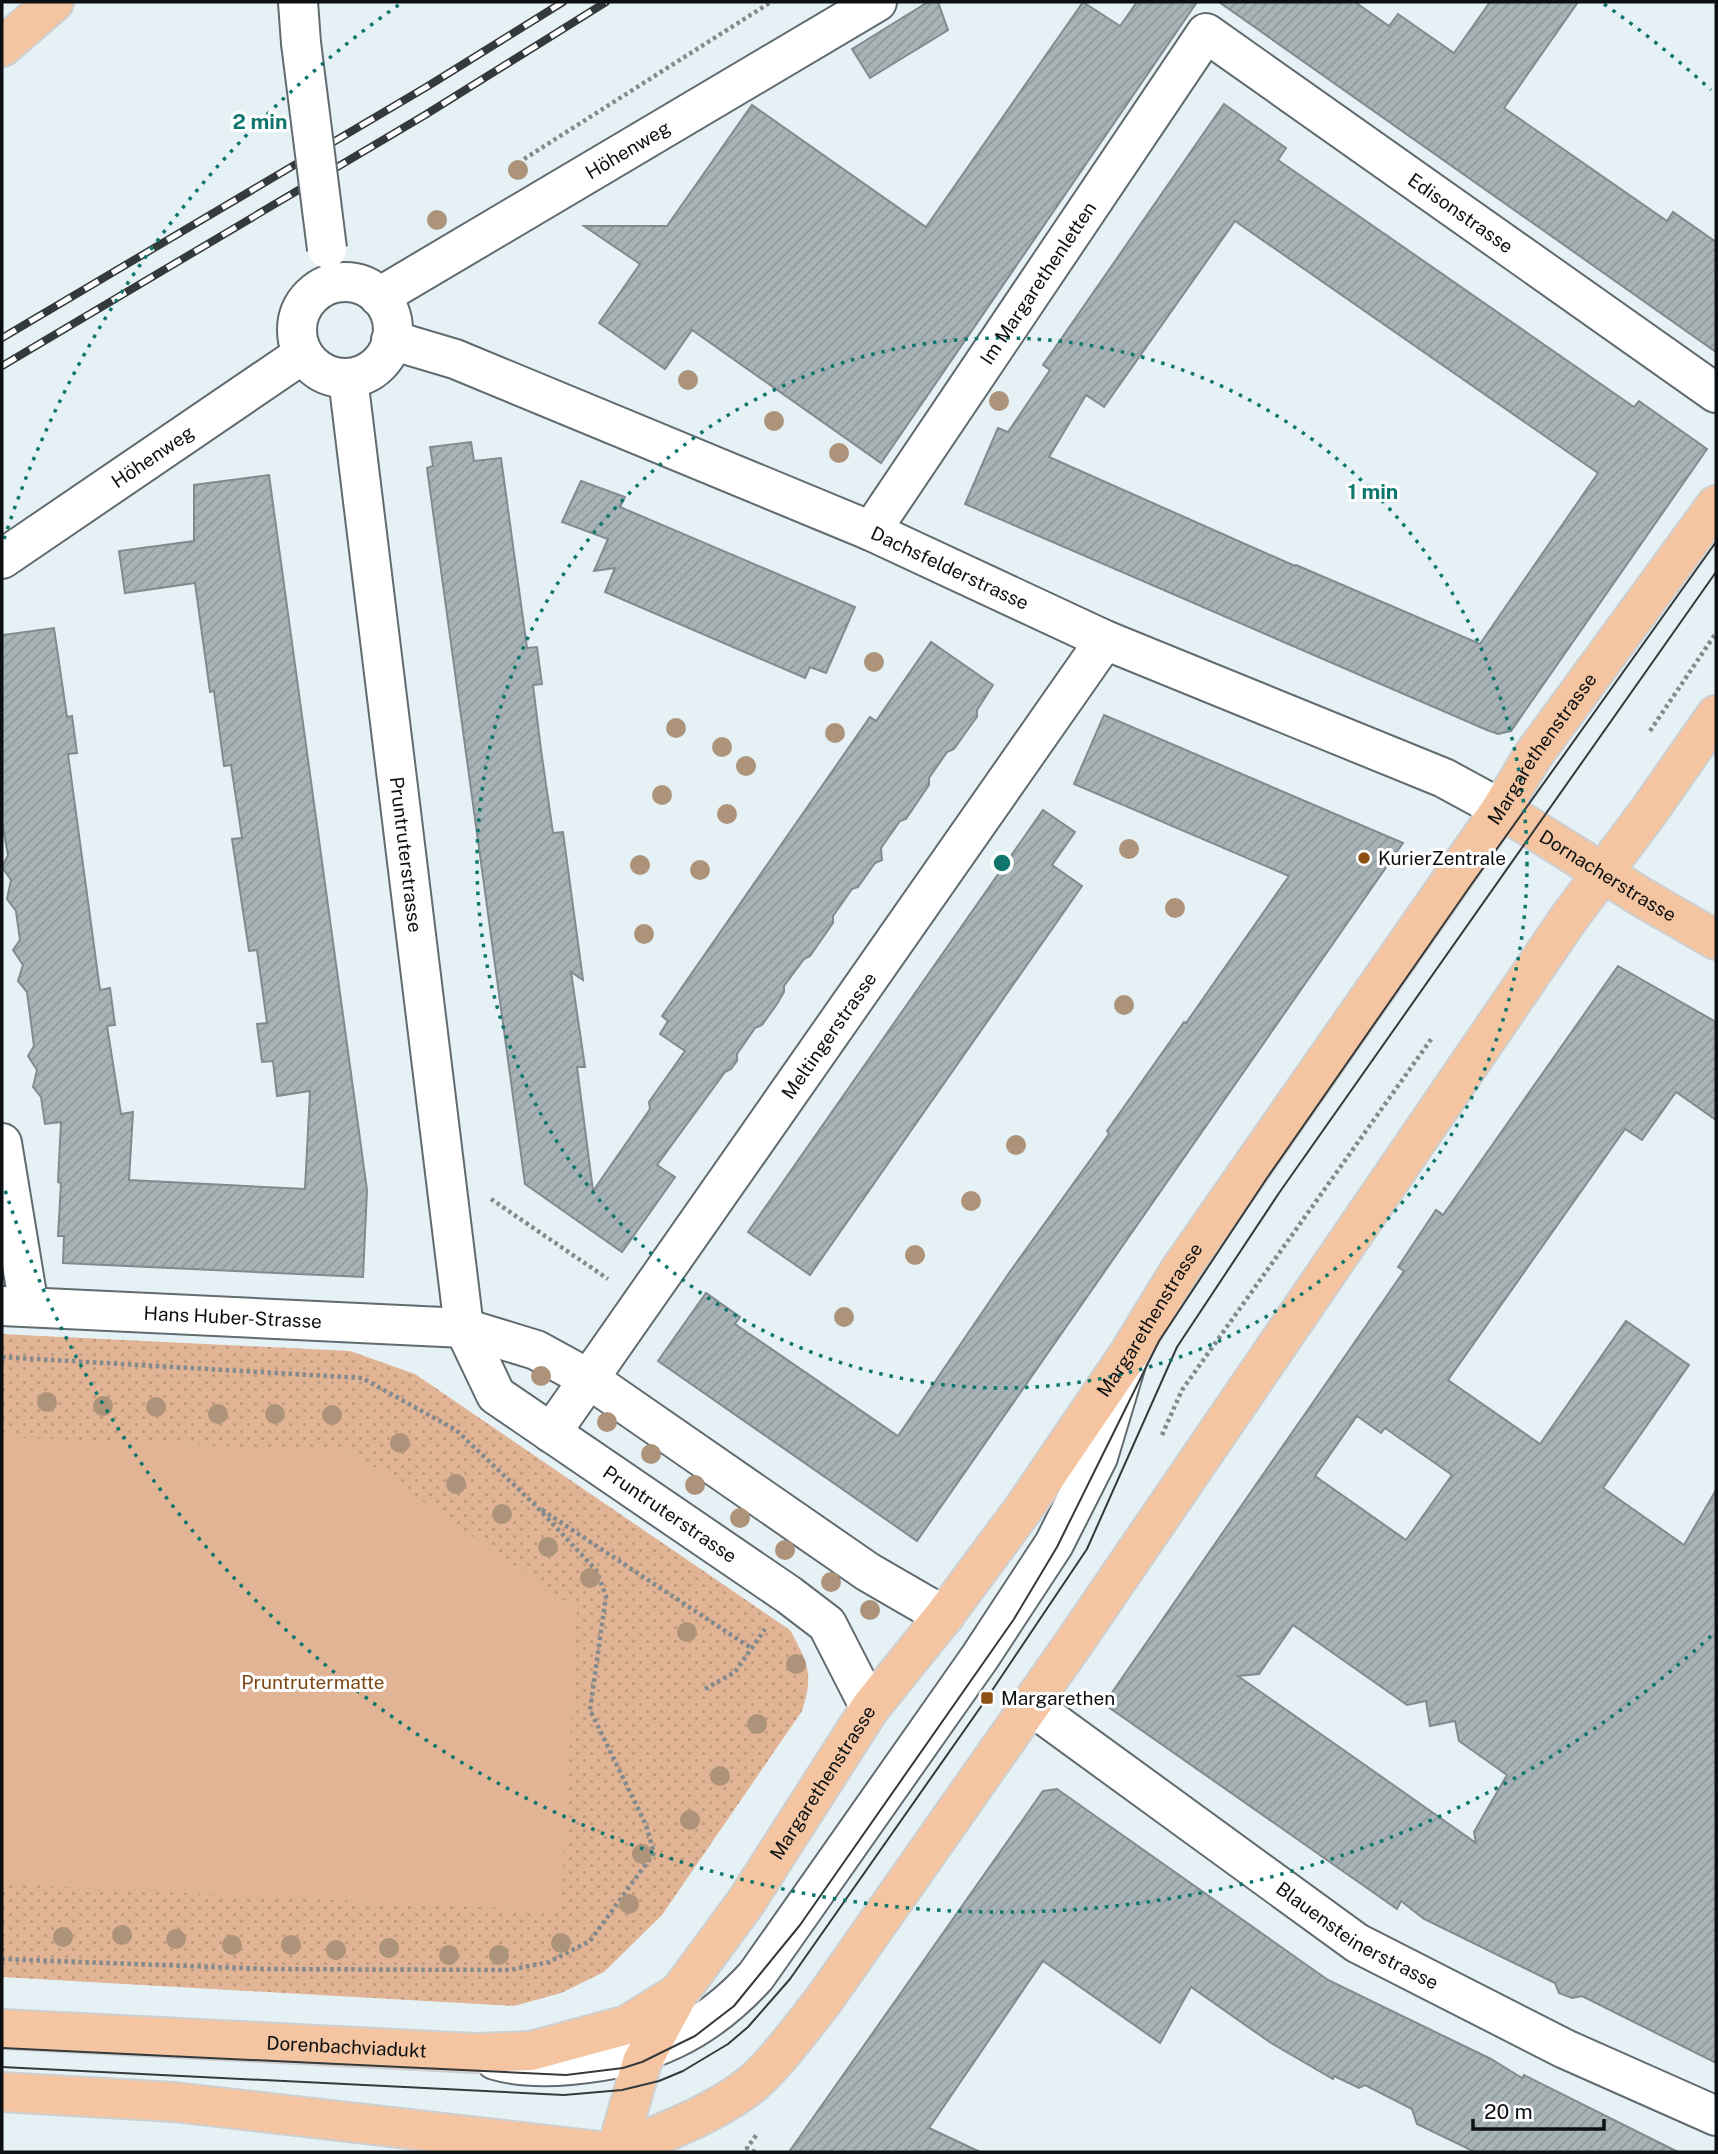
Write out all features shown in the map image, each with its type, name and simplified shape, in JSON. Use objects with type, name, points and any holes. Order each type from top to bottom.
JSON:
[{"type":"main road","points":[[2,47],[54,2]]},
{"type":"main road","name":"Margarethenstrasse","points":[[617,2152],[642,2062],[679,1993],[747,1902],[870,1708],[944,1616],[1024,1508],[1130,1352],[1180,1270],[1501,809],[1532,757],[1716,505]]},
{"type":"main road","name":"Margarethenstrasse","points":[[617,2152],[692,2119],[745,2090],[780,2054],[823,2001],[1569,919],[1716,715]]},
{"type":"main road","name":"Dornacherstrasse","points":[[1501,809],[1716,940]]},
{"type":"main road","name":"Dorenbachviadukt","points":[[2,2029],[475,2053],[531,2051],[627,2025],[679,1993]]},
{"type":"main road","points":[[2,2092],[174,2102],[608,2152]]},
{"type":"street","points":[[298,2],[330,266],[319,289],[308,299],[301,311],[297,326],[298,340],[303,354],[322,372],[348,378],[363,374],[376,366],[386,354],[391,340],[390,317],[379,297],[366,287],[349,283],[330,266]]},
{"type":"street","name":"Höhenweg","points":[[379,297],[877,2]]},
{"type":"street","name":"Edisonstrasse","points":[[1206,33],[1716,393]]},
{"type":"street","name":"Im Margarethenletten","points":[[871,531],[1206,33]]},
{"type":"street","name":"Dachsfelderstrasse","points":[[391,340],[455,359],[871,531],[1105,640],[1444,778],[1501,809]]},
{"type":"street","name":"Höhenweg","points":[[2,559],[303,354]]},
{"type":"street","name":"Pruntruterstrasse","points":[[348,378],[464,1328],[496,1395],[789,1595],[827,1624],[870,1708]]},
{"type":"street","name":"Meltingerstrasse","points":[[551,1433],[1105,640]]},
{"type":"street","points":[[2,1143],[15,1306]]},
{"type":"street","name":"Hans Huber-Strasse","points":[[15,1306],[464,1328]]},
{"type":"street","points":[[464,1328],[536,1350],[589,1379],[868,1572],[944,1616]]},
{"type":"street","points":[[475,2053],[502,2062],[547,2067],[593,2063],[647,2052],[683,2035],[737,1997],[756,1976],[980,1657],[1054,1544],[1097,1457],[1130,1352]]},
{"type":"street","name":"Blauensteinerstrasse","points":[[1030,1704],[1357,1943],[1565,2049],[1716,2116]]},
{"type":"path","points":[[1648,732],[1716,633]]},
{"type":"path","points":[[444,1167],[642,1303]]},
{"type":"path","points":[[2,1357],[362,1378],[456,1430],[534,1504],[596,1570],[606,1596],[590,1710],[646,1825],[654,1853],[590,1941],[549,1962],[509,1970],[267,1969],[2,1959]]},
{"type":"path","points":[[534,1504],[751,1648]]},
{"type":"path","points":[[705,1689],[735,1672],[789,1595]]},
{"type":"green space","name":"Pruntrutermatte","points":[[2,1334],[350,1351],[415,1374],[790,1630],[807,1669],[808,1687],[802,1711],[662,1915],[604,1972],[561,1993],[514,2006],[2,1977]]},
{"type":"green space","points":[[2,1437],[353,1452],[577,1610],[561,1911],[2,1884]]},
{"type":"building","points":[[928,2],[938,2],[948,30],[870,78],[852,49]]},
{"type":"building","points":[[1083,2],[1120,26],[1137,2],[1197,2],[881,463],[692,330],[665,369],[599,323],[640,264],[584,226],[667,226],[752,105],[926,227]]},
{"type":"building","points":[[1219,2],[1355,2],[1389,26],[1398,14],[1454,53],[1490,2],[1578,2],[1504,108],[1667,221],[1673,212],[1716,242],[1716,352]]},
{"type":"building","points":[[1224,104],[1286,148],[1278,160],[1634,407],[1639,401],[1707,449],[1511,731],[1498,734],[965,504],[998,428],[1008,432],[1050,370],[1043,365]],"holes":[[[1235,221],[1598,473],[1480,644],[1049,457],[1086,395],[1104,407]]]},
{"type":"building","points":[[471,442],[474,461],[501,458],[527,648],[537,647],[542,684],[533,685],[541,750],[553,833],[563,832],[583,980],[571,972],[585,1067],[577,1067],[593,1191],[650,1109],[649,1102],[685,1051],[660,1034],[668,1021],[662,1016],[870,717],[876,721],[931,642],[993,685],[977,710],[977,717],[954,749],[947,752],[906,819],[900,821],[881,848],[882,860],[875,863],[858,887],[852,889],[810,956],[804,959],[784,986],[784,992],[777,1004],[762,1025],[755,1028],[737,1054],[737,1061],[725,1072],[657,1165],[675,1177],[622,1252],[525,1184],[427,468],[433,466],[430,447]]},
{"type":"building","points":[[269,475],[367,1190],[363,1277],[63,1263],[64,1236],[58,1236],[61,1122],[45,1124],[41,1097],[33,1087],[37,1070],[28,1056],[34,1046],[27,992],[18,981],[23,965],[13,950],[20,940],[16,911],[7,899],[11,880],[2,867],[8,855],[2,822],[2,635],[54,628],[67,717],[72,716],[77,753],[68,754],[100,990],[110,988],[115,1025],[107,1026],[121,1114],[133,1112],[129,1180],[305,1189],[310,1091],[277,1096],[273,1061],[262,1062],[257,1024],[267,1023],[257,950],[249,951],[232,839],[242,838],[231,765],[224,766],[214,691],[210,692],[195,583],[125,593],[119,551],[194,541],[194,485]]},
{"type":"building","points":[[581,481],[625,497],[620,507],[855,607],[826,673],[810,667],[805,678],[605,592],[615,568],[594,571],[608,539],[562,522]]},
{"type":"building","points":[[1104,715],[1403,843],[917,1541],[658,1361],[706,1293],[740,1317],[735,1324],[898,1436],[1009,1273],[1109,1134],[1107,1131],[1289,876],[1074,784]]},
{"type":"building","points":[[1043,810],[1075,832],[1052,865],[1082,886],[810,1275],[748,1232]]},
{"type":"building","points":[[1618,966],[1716,1022],[1716,1120],[1676,1092],[1642,1140],[1625,1129],[1448,1380],[1540,1444],[1626,1321],[1689,1365],[1603,1488],[1684,1545],[1716,1490],[1716,2063],[1582,1996],[1572,1998],[1559,1993],[1555,1983],[1424,1919],[1401,1901],[1397,1909],[1104,1704],[1404,1271],[1398,1267],[1436,1210],[1443,1215]],"holes":[[[1357,1416],[1381,1433],[1385,1428],[1452,1475],[1406,1540],[1315,1476]],[[1293,1625],[1407,1705],[1426,1701],[1430,1726],[1455,1721],[1459,1741],[1507,1775],[1474,1832],[1476,1843],[1238,1676],[1259,1674]]]},
{"type":"building","points":[[1057,1789],[1328,1980],[1491,2059],[1522,2078],[1524,2075],[1678,2152],[1475,2152],[1417,2124],[1412,2109],[1365,2085],[1359,2088],[1334,2076],[1333,2079],[1271,2043],[1191,1987],[1160,2043],[1043,1961],[929,2128],[980,2152],[789,2152],[1043,1791]]},
{"type":"tram line","points":[[2,2048],[566,2075],[623,2068],[642,2062],[695,2036],[734,2006],[800,1925],[1014,1619],[1057,1547],[1159,1341],[1267,1178],[1471,885],[1716,542]]},
{"type":"tram line","points":[[2,2067],[564,2095],[622,2090],[659,2081],[683,2071],[728,2044],[748,2027],[790,1979],[987,1698],[1087,1549],[1177,1347],[1279,1193],[1716,572]]},
{"type":"railway","points":[[2,338],[428,86],[563,2]]},
{"type":"railway","points":[[2,366],[425,115],[606,2]]},
{"type":"place","name":"KurierZentrale","points":[[1364,858]]},
{"type":"place","name":"Margarethen","points":[[987,1698]]}]
